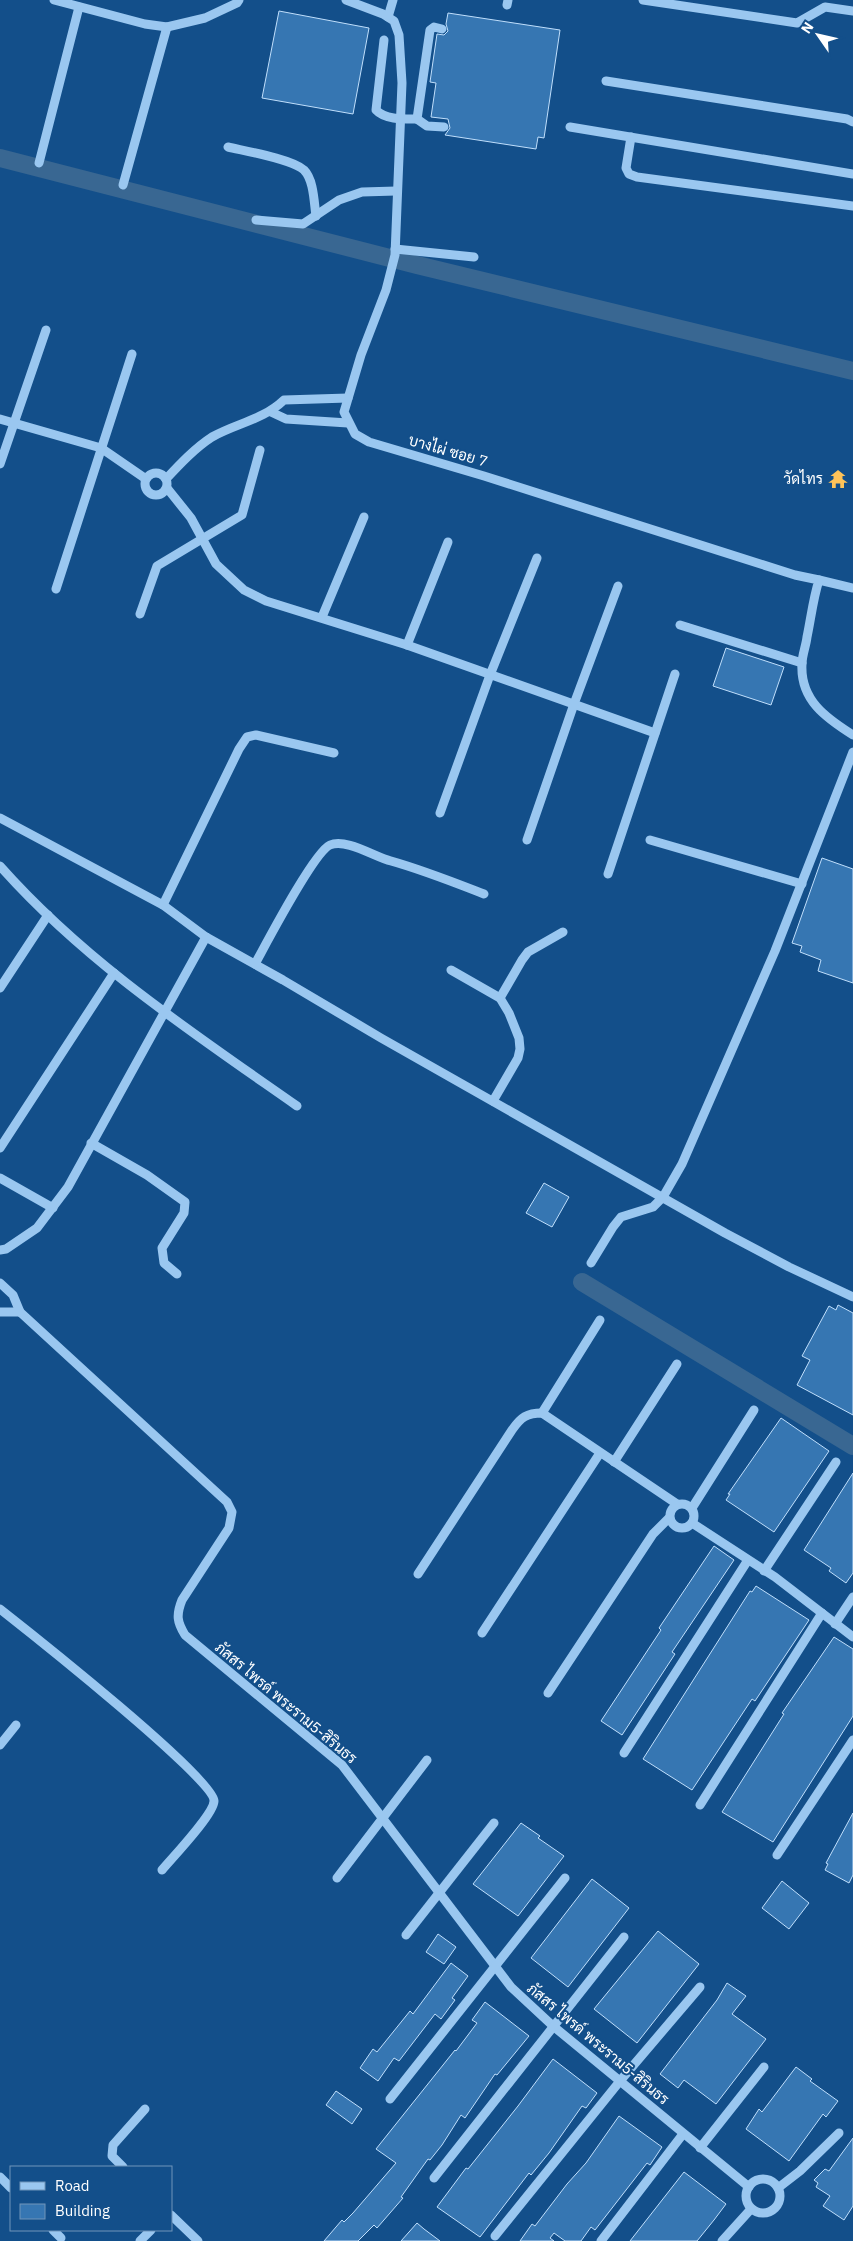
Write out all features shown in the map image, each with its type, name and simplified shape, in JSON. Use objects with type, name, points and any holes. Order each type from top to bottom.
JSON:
[{"type":"street","points":[[54,0],[70,2],[79,7],[145,24],[167,27],[205,18],[237,3],[239,0]]},
{"type":"street","points":[[271,412],[286,419],[348,423],[344,412],[361,355],[386,290],[395,252],[396,191],[402,83],[399,34],[394,21],[388,17],[346,0]]},
{"type":"street","points":[[388,17],[394,0]]},
{"type":"street","points":[[644,0],[798,23],[825,7],[853,11]]},
{"type":"street","points":[[39,163],[79,7]]},
{"type":"street","points":[[123,185],[167,27]]},
{"type":"street","points":[[417,119],[430,30],[434,27],[442,29]]},
{"type":"street","points":[[384,40],[376,110],[379,114],[417,119],[427,126],[444,128]]},
{"type":"street","points":[[606,81],[846,119],[853,122]]},
{"type":"street","points":[[570,127],[853,174]]},
{"type":"street","points":[[631,138],[626,168],[629,174],[853,206]]},
{"type":"street","points":[[228,147],[293,163],[304,171],[309,180],[316,216]]},
{"type":"street","points":[[256,220],[302,224],[339,200],[362,192],[396,191]]},
{"type":"street","points":[[395,252],[474,257]]},
{"type":"street","points":[[0,464],[46,330]]},
{"type":"street","points":[[56,589],[132,354]]},
{"type":"street","points":[[146,479],[146,488],[151,494],[160,495],[166,483],[191,454],[212,438],[271,412],[284,400],[348,398]]},
{"type":"street","points":[[0,419],[101,448],[146,479]]},
{"type":"street","name":"บางไผ่ ซอย 7","points":[[348,423],[355,434],[369,442],[484,476],[795,575],[853,588]]},
{"type":"street","points":[[140,614],[157,566],[242,515],[260,450]]},
{"type":"street","points":[[146,479],[154,473],[163,475],[166,483],[190,518],[216,564],[244,590],[266,601],[407,644],[655,733]]},
{"type":"street","points":[[322,617],[364,517]]},
{"type":"street","points":[[407,644],[448,542]]},
{"type":"street","points":[[440,813],[490,675],[536,558]]},
{"type":"street","points":[[819,580],[814,595],[802,663],[803,680],[811,702],[822,713],[853,736]]},
{"type":"street","points":[[528,840],[574,704],[618,586]]},
{"type":"street","points":[[680,625],[802,663]]},
{"type":"street","points":[[608,874],[675,674]]},
{"type":"street","points":[[163,905],[239,749],[247,738],[256,735],[334,753]]},
{"type":"street","points":[[591,1263],[612,1226],[622,1217],[646,1211],[663,1197],[698,1131],[802,884],[853,752]]},
{"type":"street","points":[[0,818],[163,905],[206,937],[663,1197],[789,1267],[853,1297]]},
{"type":"street","points":[[650,840],[802,884]]},
{"type":"street","points":[[255,964],[318,856],[328,846],[337,844],[356,847],[378,857],[407,864],[484,894]]},
{"type":"street","points":[[0,866],[30,900],[114,973],[163,1012],[297,1106]]},
{"type":"street","points":[[0,988],[48,915]]},
{"type":"street","points":[[500,998],[528,952],[563,932]]},
{"type":"street","points":[[0,1250],[6,1249],[37,1228],[68,1187],[206,937]]},
{"type":"street","points":[[451,970],[500,998],[509,1013],[519,1038],[520,1049],[518,1058],[494,1101]]},
{"type":"street","points":[[0,1148],[114,973]]},
{"type":"street","points":[[91,1143],[147,1175],[185,1202],[184,1213],[162,1248],[164,1263],[177,1274]]},
{"type":"street","points":[[0,1178],[53,1208]]},
{"type":"street","name":"ภัสสร ไพรด์ พระราม5-สิรินธร","points":[[0,1283],[13,1295],[20,1312],[226,1502],[232,1512],[229,1528],[182,1600],[178,1611],[178,1623],[185,1635],[342,1765],[511,1987],[553,2026],[749,2187]]},
{"type":"street","points":[[0,1312],[20,1312]]},
{"type":"street","points":[[542,1413],[600,1320]]},
{"type":"street","points":[[614,1462],[677,1364]]},
{"type":"street","points":[[692,1508],[754,1410]]},
{"type":"street","points":[[418,1574],[520,1419],[529,1413],[542,1413],[677,1504]]},
{"type":"street","points":[[482,1633],[600,1453]]},
{"type":"street","points":[[764,1571],[836,1462]]},
{"type":"street","points":[[548,1693],[653,1534],[669,1518],[670,1511],[677,1504],[682,1503],[692,1508],[694,1513],[692,1523],[687,1527],[677,1527],[669,1518]]},
{"type":"street","points":[[692,1523],[764,1571],[853,1637]]},
{"type":"street","points":[[624,1753],[748,1560]]},
{"type":"street","points":[[835,1624],[853,1597]]},
{"type":"street","points":[[0,1609],[58,1655],[189,1767],[215,1798],[214,1806],[206,1818],[162,1870]]},
{"type":"street","points":[[700,1805],[822,1614]]},
{"type":"street","points":[[0,1744],[16,1726]]},
{"type":"street","points":[[777,1854],[853,1740]]},
{"type":"street","points":[[337,1878],[427,1760]]},
{"type":"street","points":[[406,1935],[494,1823]]},
{"type":"street","points":[[390,2099],[565,1878]]},
{"type":"street","points":[[434,2178],[624,1937]]},
{"type":"street","points":[[496,2236],[620,2081],[700,1987]]},
{"type":"street","points":[[700,2148],[764,2067]]},
{"type":"street","points":[[122,2166],[112,2156],[112,2149],[146,2109]]},
{"type":"street","points":[[778,2188],[800,2172],[839,2133]]},
{"type":"street","points":[[601,2241],[683,2134]]},
{"type":"street","points":[[0,2176],[10,2187]]},
{"type":"street","points":[[760,2180],[774,2182],[781,2196],[779,2204],[774,2210],[766,2214],[758,2213],[751,2209],[746,2198],[749,2187],[754,2182],[760,2180]]},
{"type":"street","points":[[722,2241],[751,2209]]},
{"type":"street","points":[[172,2216],[198,2241]]},
{"type":"street","points":[[734,2228],[734,2241]]},
{"type":"street","points":[[54,2231],[61,2238]]},
{"type":"street","points":[[140,2241],[150,2231]]},
{"type":"building","points":[[279,11],[369,28],[353,114],[262,98]]},
{"type":"building","points":[[448,13],[560,30],[544,138],[538,137],[536,149],[445,135],[450,128],[448,119],[431,117],[436,83],[430,82],[437,34],[444,35],[448,31],[446,24]]},
{"type":"building","points":[[726,648],[784,667],[771,705],[713,686]]},
{"type":"building","points":[[822,858],[853,869],[853,983],[818,971],[821,960],[800,952],[802,946],[792,943]]},
{"type":"building","points":[[544,1183],[569,1197],[552,1227],[526,1213]]},
{"type":"building","points":[[838,1305],[853,1313],[853,1415],[797,1385],[810,1360],[802,1356],[829,1306],[836,1310]]},
{"type":"building","points":[[781,1418],[829,1451],[774,1532],[726,1500],[730,1494],[728,1494]]},
{"type":"building","points":[[853,1473],[853,1573],[846,1583],[829,1571],[831,1568],[804,1550]]},
{"type":"building","points":[[714,1546],[734,1560],[672,1652],[675,1654],[622,1735],[601,1721],[661,1630],[659,1628]]},
{"type":"building","points":[[756,1586],[809,1620],[755,1701],[752,1699],[692,1790],[643,1759],[750,1591],[752,1592]]},
{"type":"building","points":[[834,1637],[853,1649],[853,1716],[773,1842],[722,1812],[784,1714],[782,1713]]},
{"type":"building","points":[[853,1813],[853,1875],[849,1883],[825,1870],[828,1864],[826,1863]]},
{"type":"building","points":[[521,1823],[540,1836],[538,1838],[564,1856],[518,1916],[473,1884]]},
{"type":"building","points":[[592,1879],[629,1908],[568,1987],[531,1958]]},
{"type":"building","points":[[782,1881],[809,1903],[789,1929],[762,1908]]},
{"type":"building","points":[[658,1931],[699,1964],[637,2043],[594,2009]]},
{"type":"building","points":[[438,1934],[456,1947],[444,1964],[426,1952]]},
{"type":"building","points":[[451,1963],[468,1976],[452,1998],[455,2000],[441,2019],[435,2014],[399,2061],[394,2058],[378,2081],[360,2068],[373,2049],[377,2052],[410,2011],[413,2014]]},
{"type":"building","points":[[727,1983],[746,1996],[732,2014],[766,2039],[716,2104],[684,2080],[678,2088],[660,2074],[717,2000]]},
{"type":"building","points":[[485,2002],[529,2036],[497,2075],[495,2074],[465,2118],[461,2115],[442,2145],[430,2160],[428,2159],[401,2197],[403,2198],[377,2228],[374,2225],[358,2241],[324,2241],[342,2220],[344,2222],[353,2213],[396,2163],[376,2149],[477,2023],[472,2020]]},
{"type":"building","points":[[553,2059],[597,2093],[586,2108],[582,2106],[549,2153],[531,2175],[529,2173],[480,2237],[437,2207]]},
{"type":"building","points":[[796,2067],[812,2079],[810,2081],[838,2101],[826,2117],[823,2114],[789,2161],[746,2129],[759,2109],[762,2112]]},
{"type":"building","points":[[336,2091],[362,2109],[352,2124],[326,2105]]},
{"type":"building","points":[[619,2116],[662,2147],[650,2165],[647,2163],[595,2230],[591,2227],[581,2241],[565,2241],[554,2233],[550,2238],[554,2241],[520,2241],[532,2224],[535,2226],[567,2184],[586,2163]]},
{"type":"building","points":[[853,2138],[853,2206],[844,2220],[823,2206],[830,2196],[816,2187],[818,2183],[814,2180],[825,2169],[829,2171]]},
{"type":"building","points":[[684,2172],[726,2204],[714,2220],[697,2241],[630,2241]]},
{"type":"building","points":[[417,2223],[424,2229],[440,2241],[401,2241]]},
{"type":"waterway","points":[[0,158],[417,265],[853,371]]},
{"type":"waterway","points":[[582,1282],[853,1446]]},
{"type":"place","name":"วัดไทร","points":[[838,479]]}]
